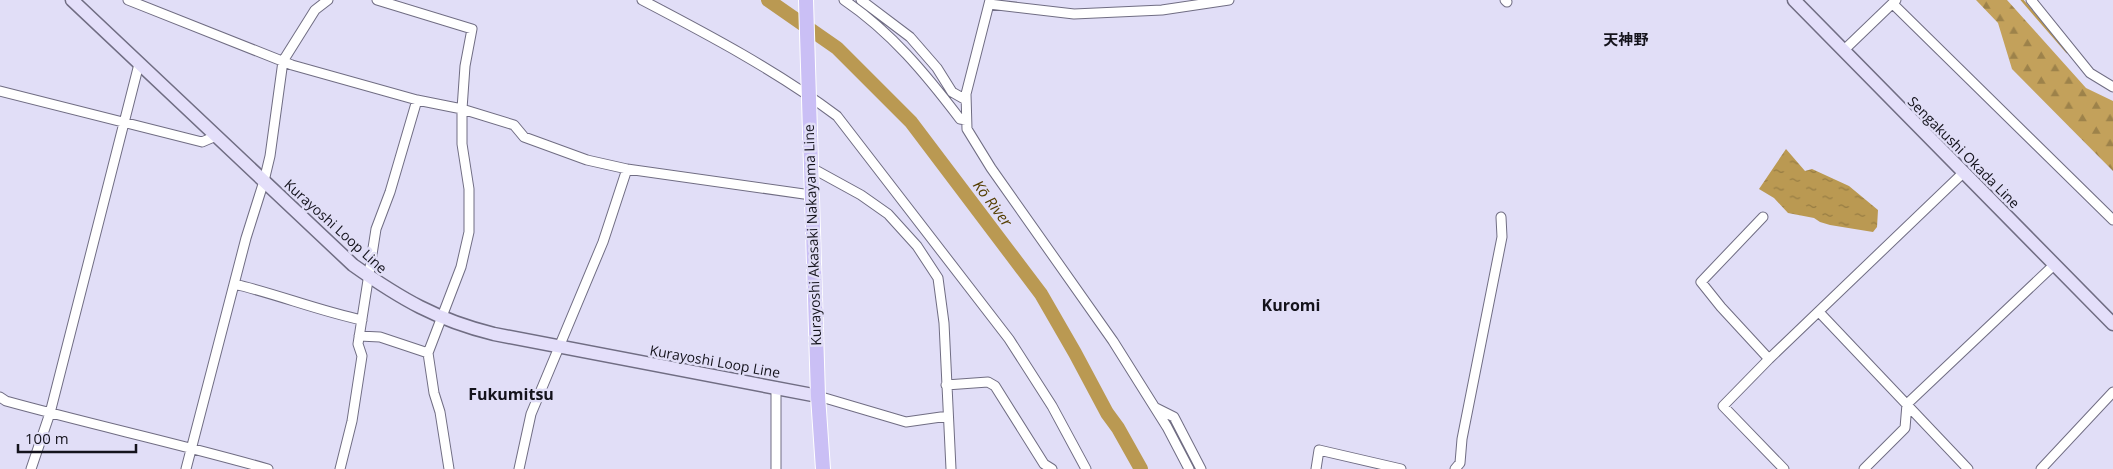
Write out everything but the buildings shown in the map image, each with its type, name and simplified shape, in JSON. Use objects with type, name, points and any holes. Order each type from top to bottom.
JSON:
[{"type":"main road","name":"Kurayoshi Akasaki Nakayama Line","points":[[806,0],[807,90],[818,396],[823,469]]},
{"type":"main road","name":"Sengakushi Okada Line","points":[[1794,0],[2113,324]]},
{"type":"main road","name":"Kurayoshi Loop Line","points":[[74,1],[353,265],[380,285],[410,303],[463,326],[559,348],[818,396]]},
{"type":"street","points":[[128,0],[292,65],[417,100],[462,109],[514,125],[524,137],[587,160],[627,169],[811,196]]},
{"type":"street","points":[[186,469],[234,284],[270,156],[283,61],[315,10],[328,0]]},
{"type":"street","points":[[377,0],[472,30],[465,66],[462,109],[462,144],[469,189],[469,232],[461,267],[428,353],[449,469]]},
{"type":"street","points":[[642,0],[693,26],[807,90],[837,116],[1009,338],[1052,406],[1086,469]]},
{"type":"street","points":[[844,0],[862,12],[898,43],[960,118],[966,120]]},
{"type":"street","points":[[861,0],[910,36],[937,68],[952,92],[966,100]]},
{"type":"street","points":[[1190,469],[1156,408],[1113,341],[991,168],[967,129],[966,100],[971,71],[989,2],[1083,14],[1162,10],[1228,0]]},
{"type":"street","points":[[2031,0],[2090,73],[2113,87]]},
{"type":"street","points":[[1843,51],[1895,2],[2113,220]]},
{"type":"street","points":[[31,469],[50,413],[126,122],[139,64]]},
{"type":"street","points":[[0,91],[202,142],[216,136]]},
{"type":"street","points":[[340,469],[352,421],[362,356],[358,344],[376,229],[390,192],[417,100]]},
{"type":"street","points":[[810,167],[862,195],[888,214],[926,258],[940,284],[951,469]]},
{"type":"street","points":[[518,469],[531,414],[603,242],[627,169]]},
{"type":"street","points":[[1784,469],[1724,406],[1769,359],[1963,173]]},
{"type":"street","points":[[1455,469],[1460,463],[1462,439],[1502,236],[1501,217]]},
{"type":"street","points":[[1763,217],[1700,282],[1769,359]]},
{"type":"street","points":[[1864,469],[1905,428],[1907,404],[2055,264]]},
{"type":"street","points":[[234,284],[261,290],[343,316],[362,320]]},
{"type":"street","points":[[1819,312],[1968,469]]},
{"type":"street","points":[[359,336],[380,337],[428,353]]},
{"type":"street","points":[[946,385],[988,382],[995,386],[1044,464],[1052,469]]},
{"type":"street","points":[[776,387],[776,469]]},
{"type":"street","points":[[2041,469],[2113,392]]},
{"type":"street","points":[[818,396],[906,422],[948,416]]},
{"type":"street","points":[[0,397],[6,401],[50,413],[268,469]]},
{"type":"street","points":[[1156,408],[1174,417],[1201,469]]},
{"type":"street","points":[[1316,469],[1319,450],[1402,469]]},
{"type":"green space","points":[[1976,0],[2007,0],[2086,88],[2113,101],[2113,171],[2012,69],[1998,23]]},
{"type":"water","points":[[1786,149],[1805,171],[1812,169],[1849,186],[1878,210],[1877,227],[1873,232],[1830,225],[1814,218],[1788,213],[1774,198],[1759,189]]},
{"type":"waterway","name":"Kō River","points":[[768,0],[837,48],[911,122],[1041,294],[1107,413],[1118,428],[1141,469]]},
{"type":"waterway","points":[[2022,0],[2067,52]]},
{"type":"district","name":"天神野","points":[[1626,39]]},
{"type":"district","name":"Kuromi","points":[[1291,305]]},
{"type":"district","name":"Fukumitsu","points":[[511,394]]}]
